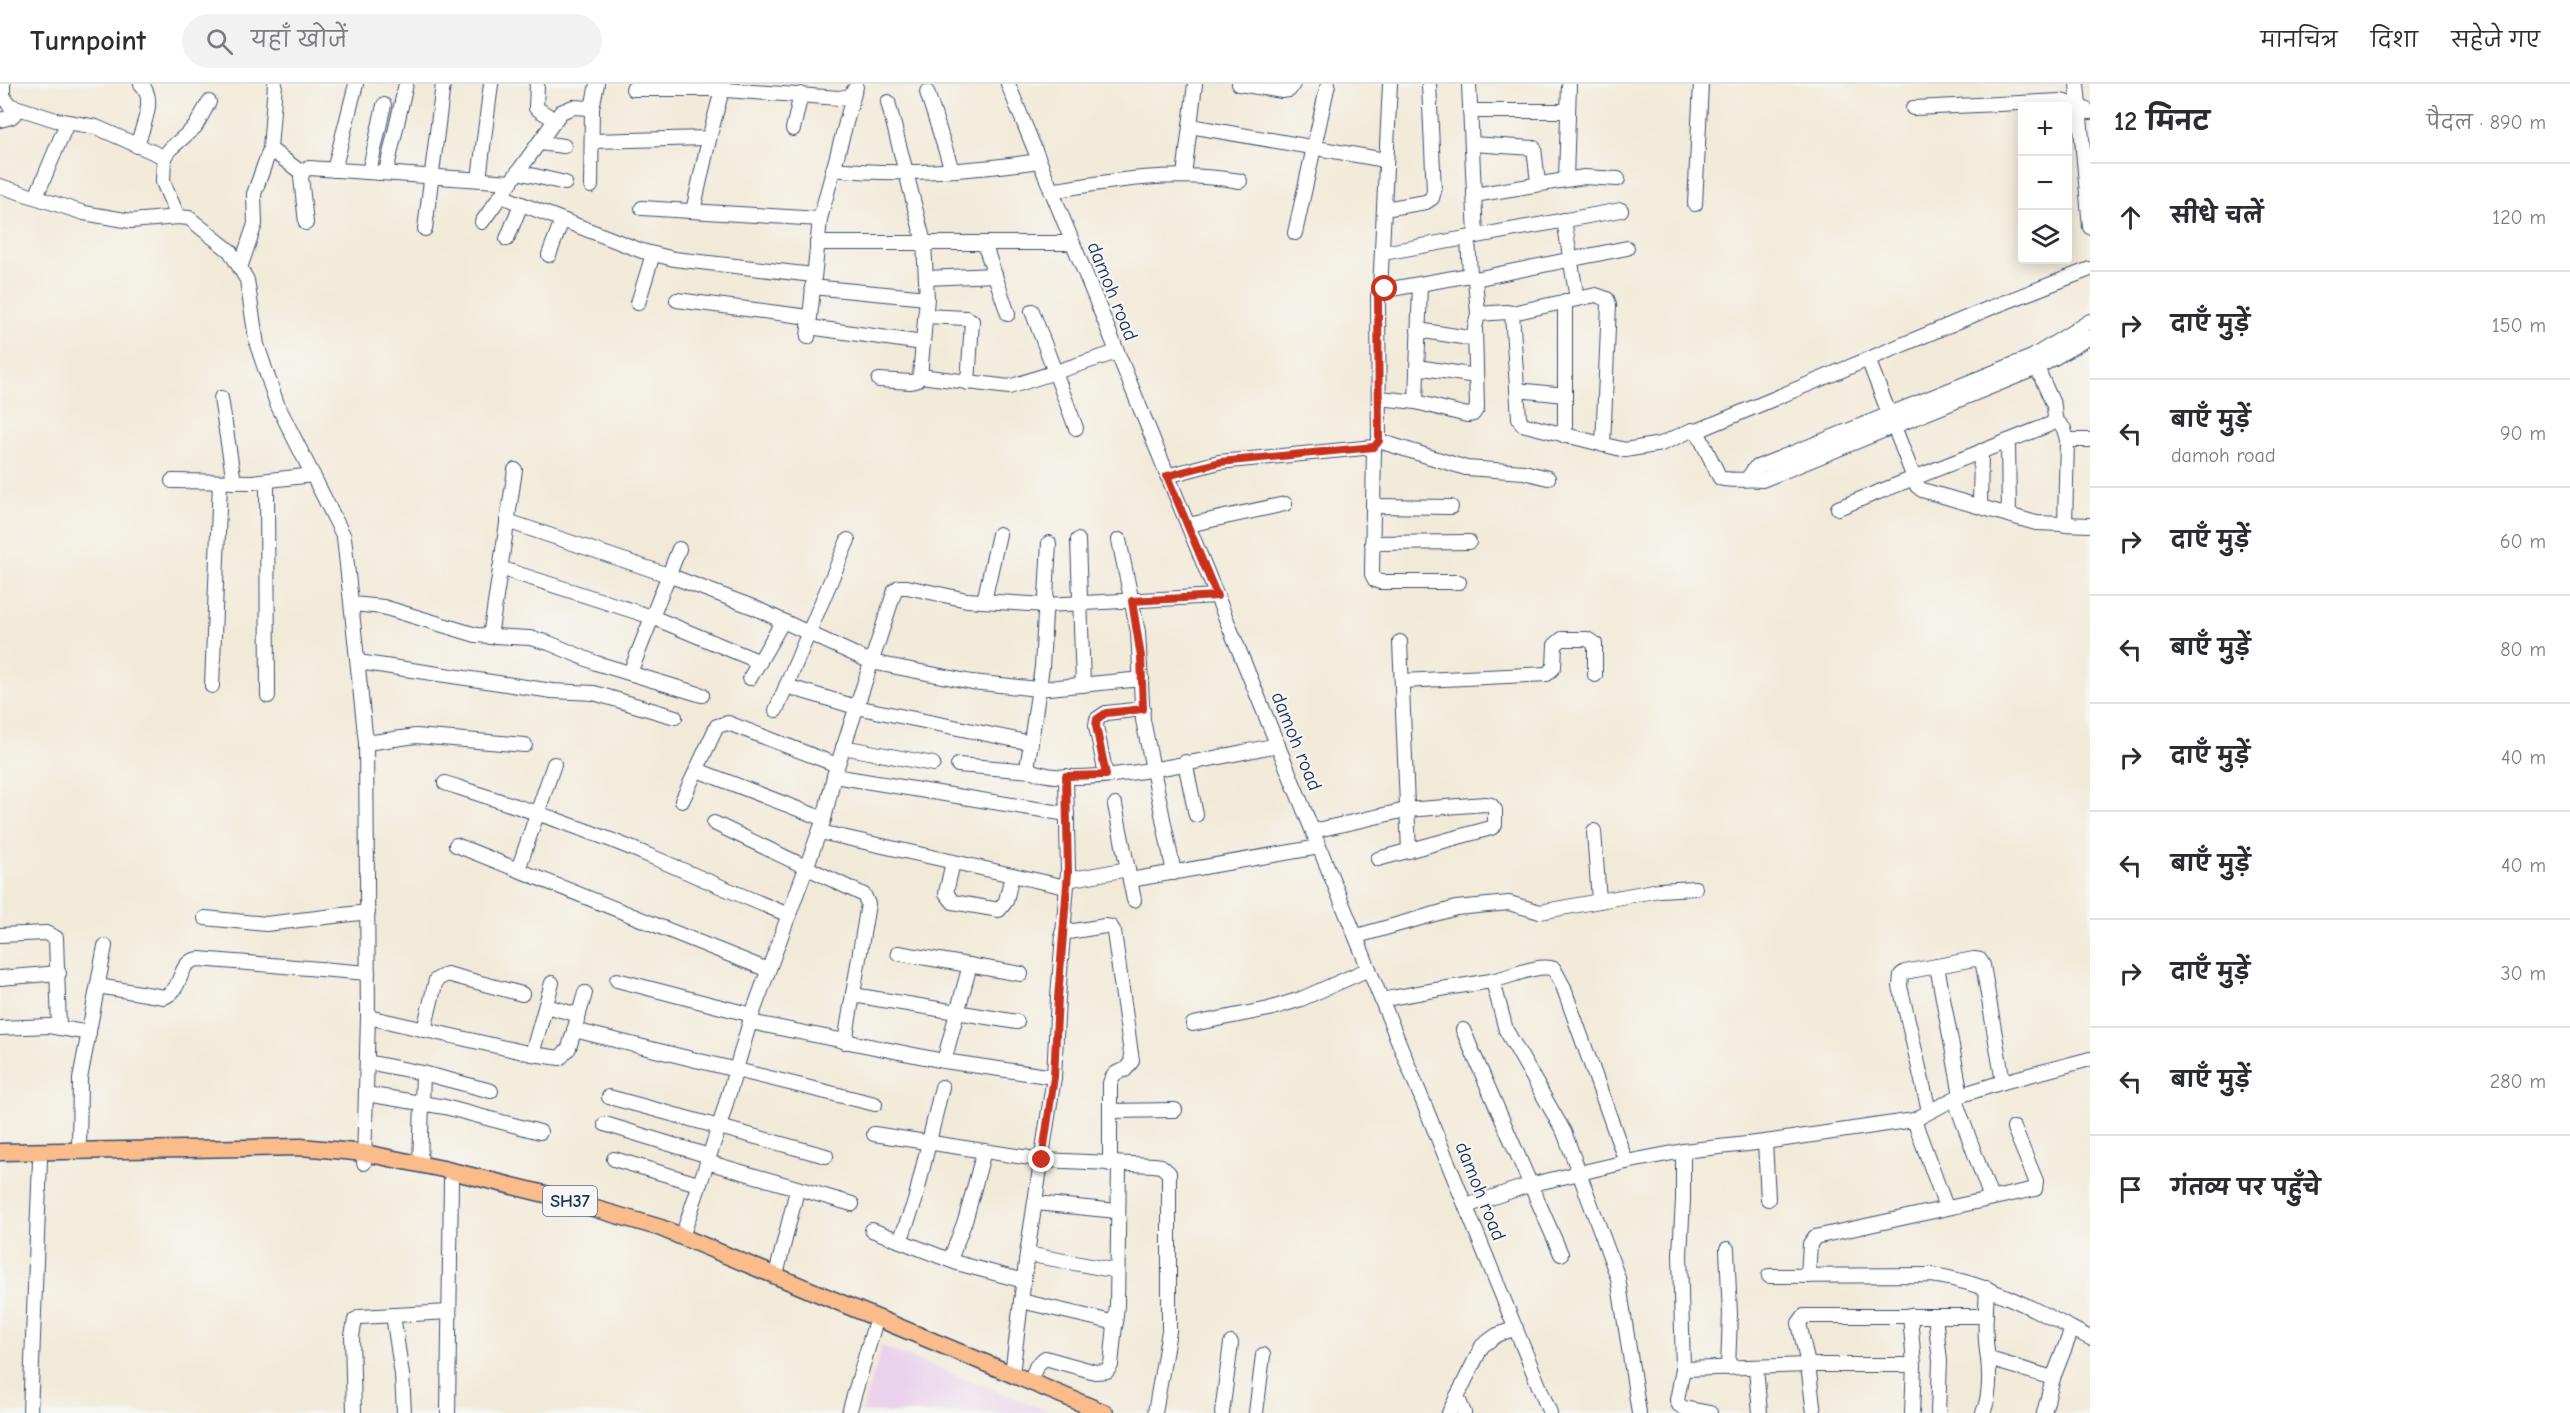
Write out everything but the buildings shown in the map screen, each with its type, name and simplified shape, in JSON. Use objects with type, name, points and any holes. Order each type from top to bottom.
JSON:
[{"type":"main road","name":"SH37","points":[[0,1152],[277,1147],[420,1164],[588,1206],[682,1237],[1105,1413]]},
{"type":"main road","name":"SH37","points":[[0,1161],[365,1158],[633,1229],[1080,1413]]},
{"type":"street","points":[[3,84],[3,95],[6,102],[20,109],[67,123],[96,127],[164,158]]},
{"type":"street","points":[[138,146],[149,103],[147,90],[141,84]]},
{"type":"street","points":[[240,268],[255,224],[254,194],[270,149],[275,84]]},
{"type":"street","points":[[333,170],[356,84]]},
{"type":"street","points":[[386,172],[406,84]]},
{"type":"street","points":[[425,229],[443,84]]},
{"type":"street","points":[[479,179],[491,84]]},
{"type":"street","points":[[591,186],[592,108],[597,84]]},
{"type":"street","name":"damoh road","points":[[1008,84],[1357,936],[1364,972],[1382,1000],[1550,1413]]},
{"type":"street","points":[[1184,176],[1195,84]]},
{"type":"street","points":[[1239,84],[1282,91],[1289,90],[1293,84]]},
{"type":"street","points":[[1295,233],[1328,84]]},
{"type":"street","points":[[1390,84],[1385,160],[1383,253],[1378,296],[1380,398],[1373,506],[1372,574],[1375,580],[1380,582],[1459,582]]},
{"type":"street","points":[[1384,209],[1426,202],[1432,198],[1434,191],[1429,84]]},
{"type":"street","points":[[1380,398],[1416,402],[1467,415],[1473,414],[1477,408],[1475,321],[1478,314],[1473,277],[1474,195],[1469,84]]},
{"type":"street","points":[[1566,179],[1569,84]]},
{"type":"street","points":[[1695,204],[1701,84]]},
{"type":"street","points":[[2077,84],[2085,109],[2090,227]]},
{"type":"street","points":[[537,85],[536,108],[555,120]]},
{"type":"street","points":[[633,90],[715,88],[847,98],[855,88]]},
{"type":"street","points":[[693,211],[710,135],[715,88]]},
{"type":"street","points":[[809,327],[820,219],[855,88]]},
{"type":"street","points":[[927,92],[952,170]]},
{"type":"street","points":[[793,129],[801,94]]},
{"type":"street","points":[[178,217],[163,182],[164,158],[170,149],[195,127],[209,102]]},
{"type":"street","points":[[879,380],[911,382],[916,381],[920,376],[927,298],[924,243],[888,102]]},
{"type":"street","points":[[1913,108],[2061,102],[2085,109]]},
{"type":"street","points":[[369,172],[384,105]]},
{"type":"street","points":[[482,222],[555,120],[567,108],[592,108]]},
{"type":"street","points":[[0,120],[11,117],[20,109]]},
{"type":"street","points":[[1470,111],[1568,111]]},
{"type":"street","points":[[36,197],[67,123]]},
{"type":"street","points":[[1190,126],[1385,160]]},
{"type":"street","points":[[592,141],[702,139],[710,135]]},
{"type":"street","points":[[539,142],[564,146]]},
{"type":"street","points":[[1472,144],[1534,148],[1538,183]]},
{"type":"street","points":[[270,149],[302,173],[306,223]]},
{"type":"street","points":[[833,169],[873,173],[906,173],[1039,161]]},
{"type":"street","points":[[302,173],[309,168],[479,179],[515,177],[566,183]]},
{"type":"street","points":[[1051,191],[1114,180],[1200,175],[1240,181]]},
{"type":"street","points":[[1474,195],[1566,179],[1584,177],[1618,179]]},
{"type":"street","points":[[0,186],[84,213],[131,221],[189,218],[230,251],[247,280],[257,345],[277,404],[344,537],[353,604],[366,743],[369,1017],[365,1158]]},
{"type":"street","points":[[501,196],[653,254],[927,298]]},
{"type":"street","points":[[507,239],[521,204]]},
{"type":"street","points":[[642,208],[820,219]]},
{"type":"street","points":[[1383,253],[1621,210]]},
{"type":"street","points":[[549,255],[562,220]]},
{"type":"street","points":[[1564,220],[1571,259],[1565,436]]},
{"type":"street","points":[[817,243],[1072,243]]},
{"type":"street","points":[[984,243],[1008,314]]},
{"type":"street","points":[[1380,291],[1473,277],[1627,248]]},
{"type":"street","points":[[638,303],[653,254]]},
{"type":"street","points":[[1512,313],[1519,418],[1522,424],[1625,450],[1654,446],[1692,430],[1697,431],[2090,269]]},
{"type":"street","points":[[926,278],[995,275]]},
{"type":"street","points":[[1416,402],[1420,285]]},
{"type":"street","points":[[1478,314],[1512,313],[1571,300],[1602,296],[1607,299],[1609,303],[1603,446]]},
{"type":"street","points":[[677,300],[809,327],[923,343]]},
{"type":"street","points":[[1032,311],[1076,428]]},
{"type":"street","points":[[925,315],[966,318],[972,321],[969,383]]},
{"type":"street","points":[[2034,362],[2090,321]]},
{"type":"street","points":[[1418,330],[1475,339]]},
{"type":"street","points":[[1697,431],[1720,478],[1725,480],[1748,478],[1755,468],[1891,421],[2034,362],[2090,336]]},
{"type":"street","points":[[920,376],[1009,387],[1117,352]]},
{"type":"street","points":[[1868,359],[1913,478],[1922,490],[2036,523],[2090,525]]},
{"type":"street","points":[[2034,362],[2054,406],[2055,419],[2064,429],[2067,440],[2066,525]]},
{"type":"street","points":[[1417,367],[1476,376]]},
{"type":"street","points":[[1517,390],[1565,395]]},
{"type":"street","points":[[220,398],[234,482]]},
{"type":"street","points":[[1838,508],[2051,424],[2055,419]]},
{"type":"street","points":[[2067,440],[2090,440]]},
{"type":"street","points":[[2008,441],[2009,515]]},
{"type":"street","points":[[1167,476],[1220,462],[1376,444],[1466,468],[1524,472],[1548,478]]},
{"type":"street","points":[[1980,506],[1981,451]]},
{"type":"street","points":[[490,637],[515,470]]},
{"type":"street","points":[[172,481],[267,481],[313,475]]},
{"type":"street","points":[[267,481],[268,696]]},
{"type":"street","points":[[212,686],[220,482]]},
{"type":"street","points":[[1188,525],[1285,504]]},
{"type":"street","points":[[1373,506],[1451,507]]},
{"type":"street","points":[[507,521],[668,575],[783,621],[871,662],[972,682],[1038,689],[1142,680]]},
{"type":"street","points":[[984,602],[999,534]]},
{"type":"street","points":[[776,710],[848,540]]},
{"type":"street","points":[[1078,540],[1083,685]]},
{"type":"street","points":[[1119,540],[1138,632],[1143,709],[1152,768],[1174,873]]},
{"type":"street","points":[[1372,543],[1469,542]]},
{"type":"street","points":[[1032,771],[1029,767],[1046,605],[1049,543]]},
{"type":"street","points":[[630,673],[679,549]]},
{"type":"street","points":[[500,568],[652,617],[760,662]]},
{"type":"street","points":[[682,1237],[719,1127],[751,1018],[822,826],[835,771],[895,590],[900,587],[984,602],[1046,605],[1217,596]]},
{"type":"street","points":[[353,604],[383,607],[436,624],[490,637],[530,638],[702,695]]},
{"type":"street","points":[[750,678],[783,621]]},
{"type":"street","points":[[1402,681],[1547,674],[1554,668],[1555,645],[1562,639],[1587,639],[1595,644],[1595,675]]},
{"type":"street","points":[[1400,642],[1409,851]]},
{"type":"street","points":[[358,662],[552,691],[594,693],[675,717]]},
{"type":"street","points":[[786,686],[856,707],[1031,742]]},
{"type":"street","points":[[1106,775],[1096,726],[1097,719],[1106,713],[1143,709]]},
{"type":"street","points":[[682,801],[717,726],[728,723],[835,771],[1067,814]]},
{"type":"street","points":[[366,743],[416,736],[525,745]]},
{"type":"street","points":[[958,765],[1066,776],[1106,775],[1278,745]]},
{"type":"street","points":[[843,747],[933,764]]},
{"type":"street","points":[[1185,762],[1196,815]]},
{"type":"street","points":[[518,870],[554,764]]},
{"type":"street","points":[[697,770],[822,826],[953,862],[1066,884],[1129,875],[1174,873],[1319,847]]},
{"type":"street","points":[[1012,1374],[1027,1254],[1054,1077],[1066,884],[1066,776]]},
{"type":"street","points":[[445,783],[537,813],[657,858],[719,887],[789,915]]},
{"type":"street","points":[[1313,831],[1406,810],[1485,804],[1491,805],[1495,810],[1495,825],[1485,831],[1378,858]]},
{"type":"street","points":[[1115,805],[1134,900]]},
{"type":"street","points":[[714,823],[867,899],[845,1042]]},
{"type":"street","points":[[1594,831],[1599,901]]},
{"type":"street","points":[[456,845],[768,970]]},
{"type":"street","points":[[953,862],[946,894],[953,902],[999,910],[1006,901],[1012,875]]},
{"type":"street","points":[[1357,936],[1456,908],[1509,903],[1540,912],[1659,890],[1695,888]]},
{"type":"street","points":[[205,918],[266,924],[368,912]]},
{"type":"street","points":[[1030,1381],[1037,1365],[1046,1358],[1095,1372],[1107,1371],[1111,1365],[1116,1323],[1118,1271],[1117,1211],[1110,1111],[1112,1076],[1116,1072],[1125,1070],[1132,1060],[1114,932],[1111,927],[1105,926],[1062,933]]},
{"type":"street","points":[[0,935],[46,933],[56,938],[59,972],[59,1028]]},
{"type":"street","points":[[79,1151],[80,1079],[105,946]]},
{"type":"street","points":[[898,953],[1021,974]]},
{"type":"street","points":[[98,986],[164,997],[175,990],[185,965],[191,960],[200,959],[368,973]]},
{"type":"street","points":[[1929,1112],[1899,980],[1905,972],[1974,959],[1980,960],[1983,965],[2003,1082]]},
{"type":"street","points":[[944,1061],[970,965]]},
{"type":"street","points":[[1937,966],[1958,1097],[1991,1198]]},
{"type":"street","points":[[1382,1000],[1493,981],[1548,967],[1558,973],[1626,1162]]},
{"type":"street","points":[[0,978],[59,972]]},
{"type":"street","points":[[1193,1024],[1269,1009],[1364,972]]},
{"type":"street","points":[[424,1030],[436,980],[440,976],[447,974],[522,994]]},
{"type":"street","points":[[616,980],[845,1042],[944,1061],[1054,1077]]},
{"type":"street","points":[[1493,981],[1506,1030],[1564,1132],[1618,1278],[1639,1413]]},
{"type":"street","points":[[532,1054],[552,983]]},
{"type":"street","points":[[369,1017],[532,1054],[560,1058],[569,1048],[585,993]]},
{"type":"street","points":[[853,996],[1017,1022]]},
{"type":"street","points":[[546,1006],[579,1015]]},
{"type":"street","points":[[0,1028],[31,1025],[89,1033]]},
{"type":"street","points":[[574,1030],[875,1104]]},
{"type":"street","points":[[1463,1030],[1561,1254]]},
{"type":"street","points":[[1466,1206],[1529,1185],[1683,1151],[1766,1142],[1914,1120],[1958,1097],[2089,1057]]},
{"type":"street","points":[[367,1062],[423,1073],[491,1091]]},
{"type":"street","points":[[420,1164],[423,1073]]},
{"type":"street","points":[[900,1241],[915,1201],[942,1087]]},
{"type":"street","points":[[366,1094],[422,1102],[540,1132]]},
{"type":"street","points":[[609,1097],[826,1156]]},
{"type":"street","points":[[1110,1111],[1175,1110]]},
{"type":"street","points":[[1914,1120],[1946,1207]]},
{"type":"street","points":[[605,1124],[797,1190],[852,1204]]},
{"type":"street","points":[[1808,1276],[1810,1244],[1815,1237],[2031,1190],[2036,1185],[2014,1128]]},
{"type":"street","points":[[874,1134],[1042,1160],[1161,1166],[1169,1173],[1169,1331],[1155,1413]]},
{"type":"street","points":[[1766,1142],[1768,1199]]},
{"type":"street","points":[[950,1260],[966,1218],[984,1151]]},
{"type":"street","points":[[1683,1151],[1680,1254],[1683,1369],[1677,1393],[1679,1405],[1710,1413]]},
{"type":"street","points":[[614,1159],[698,1184]]},
{"type":"street","points":[[30,1413],[40,1161]]},
{"type":"street","points":[[448,1413],[451,1180]]},
{"type":"street","points":[[776,1275],[797,1190]]},
{"type":"street","points":[[1035,1203],[1117,1211]]},
{"type":"street","points":[[872,1230],[950,1260],[1024,1281]]},
{"type":"street","points":[[1727,1249],[1730,1315],[1728,1368]]},
{"type":"street","points":[[1027,1254],[1118,1271]]},
{"type":"street","points":[[1769,1276],[1932,1275],[1987,1288],[2090,1338]]},
{"type":"street","points":[[1983,1413],[1988,1391],[1987,1288]]},
{"type":"street","points":[[1022,1300],[1116,1323]]},
{"type":"street","points":[[354,1413],[353,1324],[360,1317],[449,1311]]},
{"type":"street","points":[[393,1315],[402,1375],[404,1413]]},
{"type":"street","points":[[1910,1315],[1914,1365],[1912,1413]]},
{"type":"street","points":[[1814,1413],[1800,1323],[1804,1316],[1986,1316]]},
{"type":"street","points":[[1935,1316],[1940,1361],[1938,1413]]},
{"type":"street","points":[[849,1413],[874,1327]]},
{"type":"street","points":[[1449,1413],[1482,1346],[1497,1335],[1516,1328]]},
{"type":"street","points":[[2044,1413],[2053,1378],[2072,1329]]},
{"type":"street","points":[[1222,1413],[1231,1343]]},
{"type":"street","points":[[1256,1413],[1263,1355]]},
{"type":"street","points":[[1989,1359],[2053,1378]]},
{"type":"street","points":[[1683,1369],[1808,1365],[1914,1365]]},
{"type":"street","points":[[1756,1368],[1760,1413]]},
{"type":"street","points":[[1457,1396],[1464,1413]]},
{"type":"shaded area","points":[[882,1346],[1052,1413],[862,1413]]},
{"type":"route","points":[[1042,1160],[1054,1077],[1062,933],[1068,872],[1066,776],[1106,775],[1096,726],[1097,719],[1106,713],[1143,709],[1141,657],[1132,601],[1217,596],[1167,476],[1220,462],[1374,447],[1379,441],[1378,296],[1380,291],[1385,289]]}]
